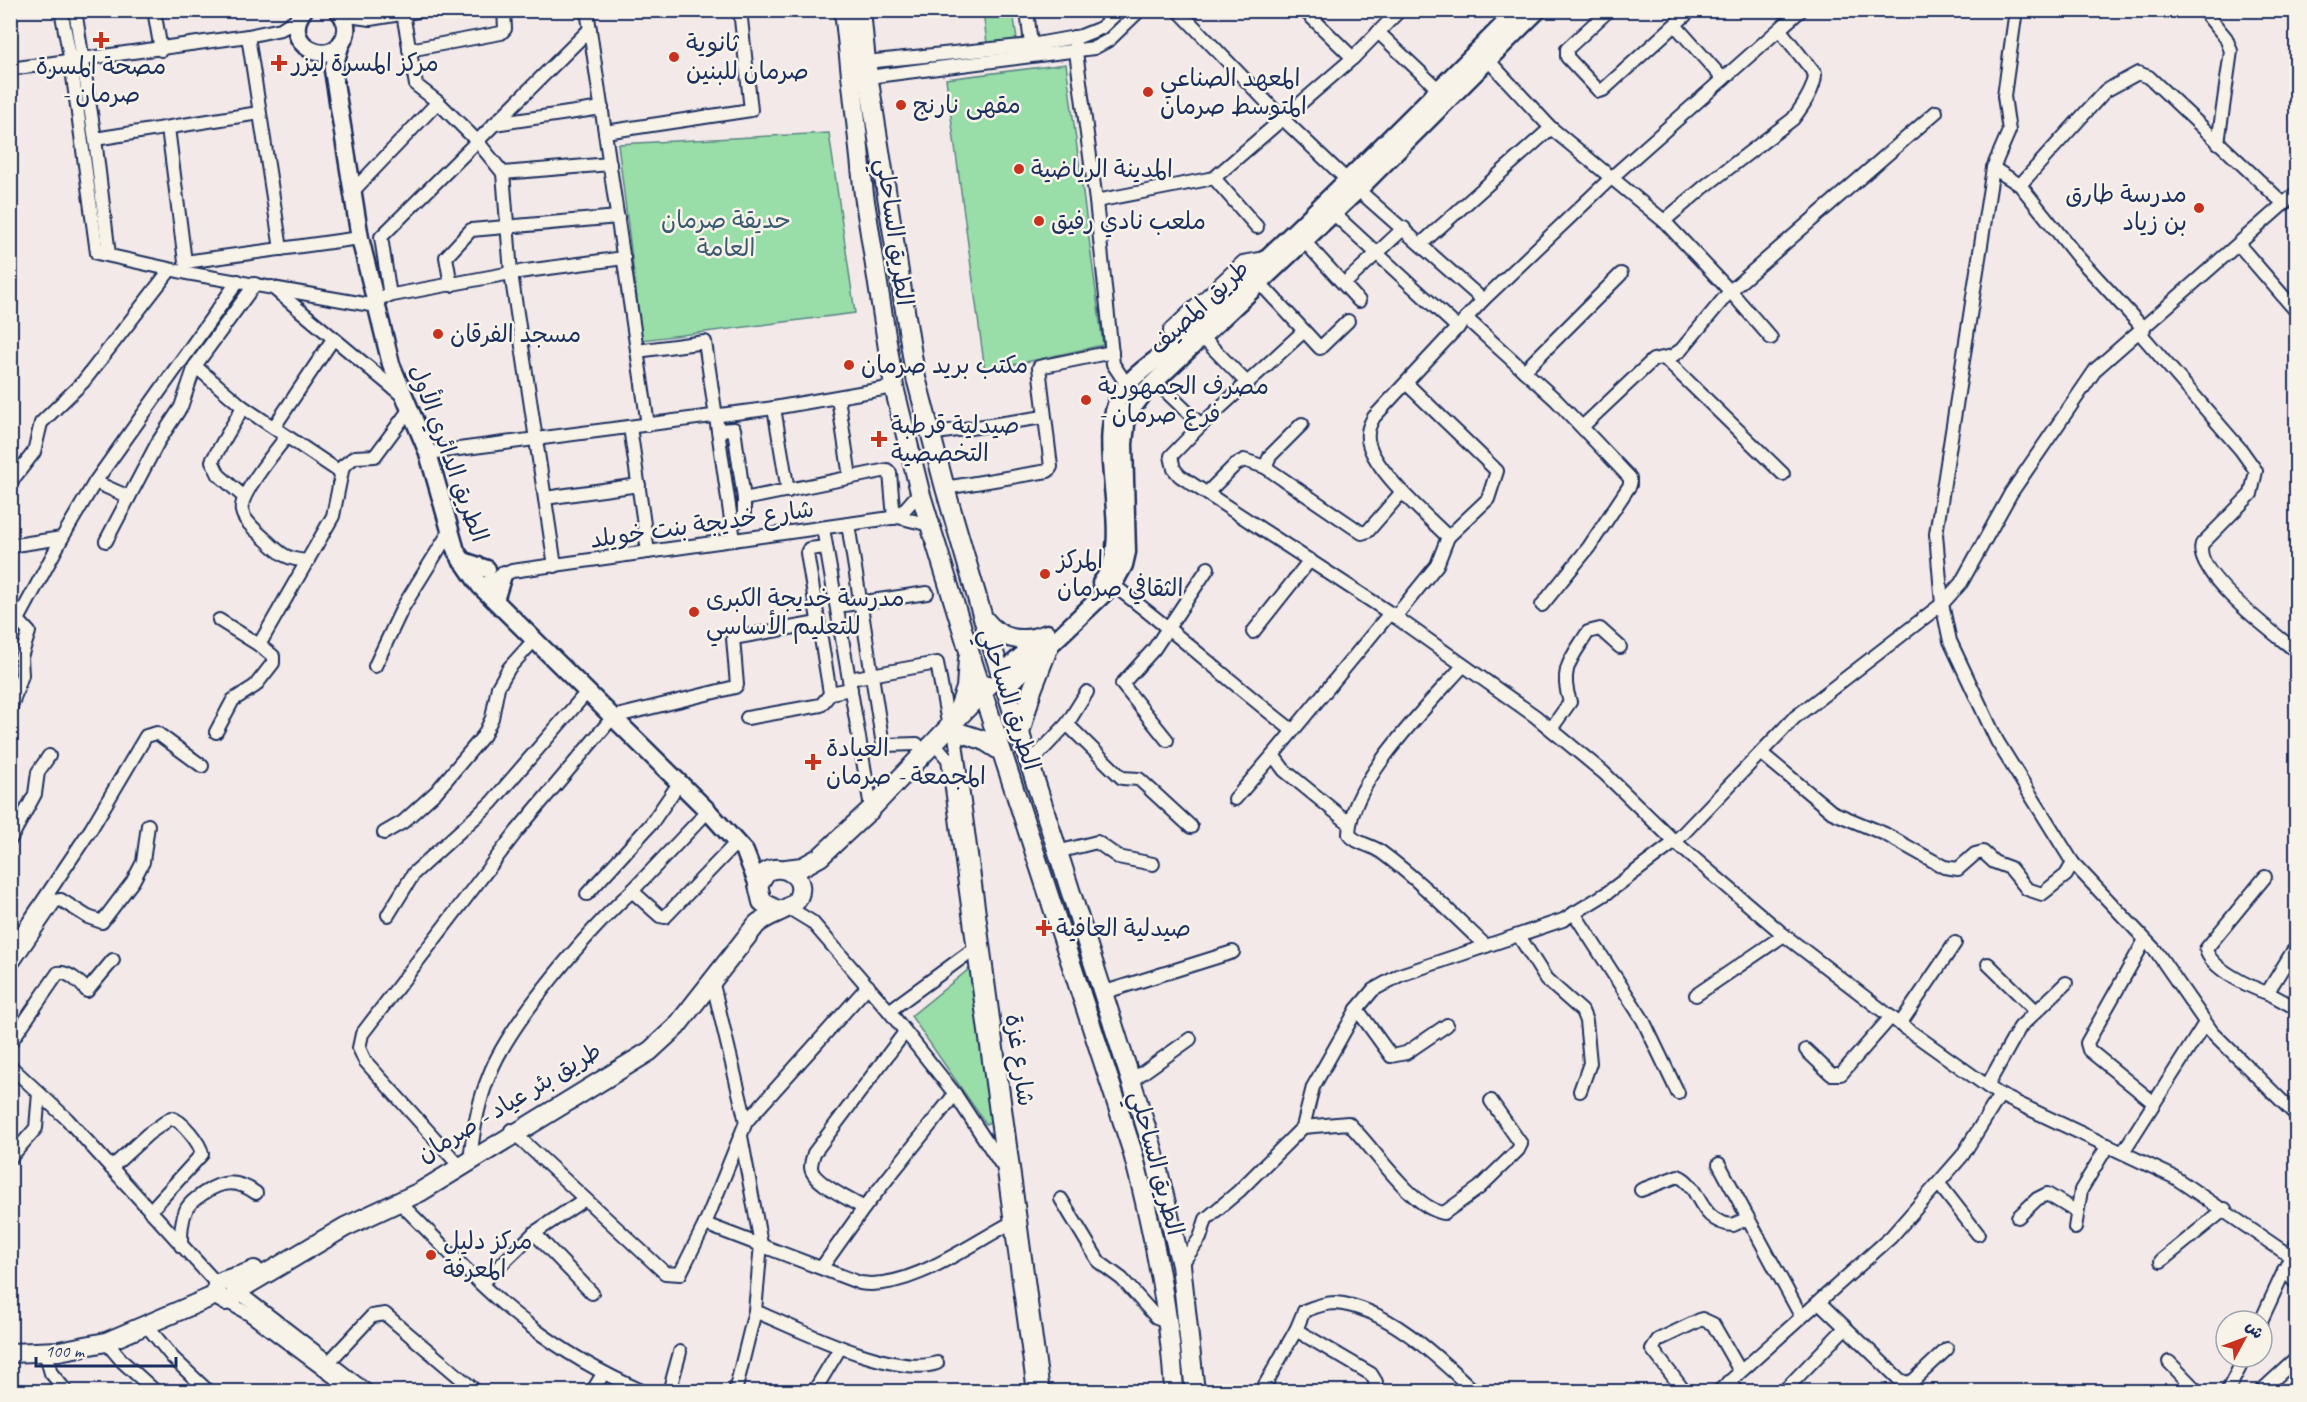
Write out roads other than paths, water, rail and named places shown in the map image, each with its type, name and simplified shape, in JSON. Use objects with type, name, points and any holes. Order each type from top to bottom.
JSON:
[{"type":"highway","name":"الطريق الساحلي","points":[[844,10],[864,195],[894,387],[920,492],[968,648],[1132,1150],[1146,1203],[1168,1321],[1174,1392]]},
{"type":"highway","name":"الطريق الساحلي","points":[[861,10],[867,69],[915,374],[983,618],[1152,1146],[1181,1265],[1195,1392]]},
{"type":"highway","points":[[983,618],[998,633],[1017,640],[1047,640],[1020,733]]},
{"type":"highway","points":[[968,648],[966,688],[954,732],[983,740],[1002,752]]},
{"type":"highway","name":"طريق بئر عياد - صرمان","points":[[225,1290],[242,1277],[342,1218],[400,1194],[650,1052],[676,1027],[756,925],[791,901],[873,813],[1003,681]]},
{"type":"highway","name":"طريق بئر عياد - صرمان","points":[[783,868],[802,867],[814,861],[873,813],[940,750],[954,732]]},
{"type":"highway","points":[[783,868],[798,880],[791,901],[766,906],[759,891],[766,872],[783,868]]},
{"type":"highway","name":"طريق بئر عياد - صرمان","points":[[10,1353],[45,1352],[106,1342],[225,1290],[345,1227],[400,1203],[638,1052],[657,1037],[750,920],[759,891]]},
{"type":"highway","points":[[1173,1369],[1194,1367]]},
{"type":"main road","name":"طريق المصيف","points":[[1003,681],[1047,640],[1113,585],[1124,565],[1127,552],[1124,444],[1127,415],[1155,381],[1333,213],[1354,185],[1438,90],[1518,10]]},
{"type":"main road","name":"طريق المصيف","points":[[1047,640],[1105,578],[1111,566],[1115,530],[1110,446],[1115,410],[1127,385],[1266,258],[1354,185],[1538,10]]},
{"type":"main road","points":[[301,14],[296,28],[310,49],[333,70],[346,30],[340,13]]},
{"type":"main road","points":[[310,49],[334,50],[343,41]]},
{"type":"main road","name":"الطريق الدائري الأول","points":[[333,70],[360,237],[380,300],[391,364],[428,453],[450,531],[461,560],[491,576],[495,600],[680,782],[741,847]]},
{"type":"main road","points":[[491,576],[495,600]]},
{"type":"main road","points":[[741,847],[783,868]]},
{"type":"main road","points":[[741,847],[759,891]]},
{"type":"street","points":[[61,10],[77,61],[95,139],[109,255]]},
{"type":"street","points":[[75,10],[77,61],[95,249],[100,254],[170,270],[360,237]]},
{"type":"street","points":[[154,10],[161,50]]},
{"type":"street","points":[[340,13],[370,19],[425,10]]},
{"type":"street","points":[[410,50],[501,33],[505,29],[504,10]]},
{"type":"street","points":[[587,10],[648,425]]},
{"type":"street","points":[[605,132],[751,110],[740,10]]},
{"type":"street","points":[[1027,10],[1031,45]]},
{"type":"street","points":[[867,69],[1074,37],[1101,28],[1120,10]]},
{"type":"street","points":[[867,69],[1094,48],[1109,40],[1140,10]]},
{"type":"street","points":[[1178,10],[1284,120],[1483,300]]},
{"type":"street","points":[[1304,10],[1353,58]]},
{"type":"street","points":[[1096,201],[1214,178],[1284,120],[1353,58],[1400,10]]},
{"type":"street","points":[[1609,10],[1566,52],[1567,57],[1599,91],[1603,90],[1691,10]]},
{"type":"street","points":[[1448,537],[1402,492],[1372,453],[1368,439],[1370,424],[1374,417],[1483,300],[1611,178],[1801,10]]},
{"type":"street","points":[[2016,10],[2004,96],[2009,131],[1993,168],[1946,485],[1936,534],[1942,604],[1955,655],[1997,741],[2073,863],[2161,957],[2205,1023],[2247,1069],[2296,1115]]},
{"type":"street","points":[[2203,10],[2226,38],[2231,51],[2218,142]]},
{"type":"street","points":[[10,69],[161,50],[273,32],[301,14]]},
{"type":"street","points":[[403,14],[414,83],[438,102],[477,141],[503,173],[511,273],[555,566]]},
{"type":"street","points":[[343,41],[370,19]]},
{"type":"street","points":[[1676,25],[1723,79]]},
{"type":"street","points":[[380,300],[381,237],[590,28]]},
{"type":"street","points":[[1664,222],[1704,187],[1793,119],[1800,110],[1815,81],[1815,74],[1780,30]]},
{"type":"street","points":[[273,32],[310,49]]},
{"type":"street","points":[[1378,32],[1438,90]]},
{"type":"street","points":[[248,36],[282,249]]},
{"type":"street","points":[[1074,37],[1096,201],[1114,369],[1127,385]]},
{"type":"street","points":[[1488,60],[1551,128],[1664,222],[1771,338]]},
{"type":"street","points":[[2020,185],[2106,91],[2138,72],[2149,77],[2284,204]]},
{"type":"street","points":[[353,192],[438,102]]},
{"type":"street","points":[[494,124],[602,108]]},
{"type":"street","points":[[1582,427],[1653,360],[1665,359],[1681,350],[1730,291],[1936,112]]},
{"type":"street","points":[[95,139],[259,113]]},
{"type":"street","points":[[168,128],[186,268]]},
{"type":"street","points":[[1421,244],[1551,128]]},
{"type":"street","points":[[503,173],[610,164]]},
{"type":"street","points":[[1993,168],[2020,185],[2256,471],[2251,494],[2202,544],[2202,562],[2213,576],[2261,623],[2296,651]]},
{"type":"street","points":[[1214,178],[1257,227]]},
{"type":"street","points":[[1181,1265],[1200,1238],[1206,1219],[1239,1191],[1303,1127],[1313,1087],[1358,1009],[1373,990],[1388,980],[1519,936],[1574,914],[1608,893],[1676,841],[1794,718],[1942,604],[1960,583],[2011,493],[2091,375],[2296,193]]},
{"type":"street","points":[[1333,213],[1458,328]]},
{"type":"street","points":[[451,285],[445,259],[471,230],[618,217]]},
{"type":"street","points":[[1344,284],[1404,228]]},
{"type":"street","points":[[1304,241],[1359,301]]},
{"type":"street","points":[[2239,245],[2296,311]]},
{"type":"street","points":[[186,268],[271,287],[380,300],[511,273],[624,258]]},
{"type":"street","points":[[10,483],[31,458],[40,423],[83,382],[170,270]]},
{"type":"street","points":[[1524,371],[1621,274]]},
{"type":"street","points":[[10,710],[22,675],[21,657],[29,632],[18,620],[95,482],[238,281]]},
{"type":"street","points":[[1260,283],[1320,348],[1348,321]]},
{"type":"street","points":[[106,541],[158,442],[181,407],[195,366],[255,284]]},
{"type":"street","points":[[259,645],[308,561],[337,505],[340,472],[347,460],[375,456],[407,404],[271,287]]},
{"type":"street","points":[[1467,318],[1582,427],[1630,481],[1600,532],[1542,605]]},
{"type":"street","points":[[1304,332],[1201,425],[1171,456],[1170,462],[1180,476],[1208,492],[1393,615],[1551,729],[1604,773],[1676,841],[1784,935],[1895,1021],[1987,1086],[2000,1095],[2174,1176],[2290,1256]]},
{"type":"street","points":[[1202,337],[1248,384]]},
{"type":"street","points":[[274,427],[333,339]]},
{"type":"street","points":[[637,351],[705,341],[734,540]]},
{"type":"street","points":[[945,488],[1048,471],[1051,467],[1040,365],[1112,352]]},
{"type":"street","points":[[1665,359],[1784,474]]},
{"type":"street","points":[[195,366],[243,407],[340,472]]},
{"type":"street","points":[[1155,381],[1201,425]]},
{"type":"street","points":[[1235,798],[1437,565],[1448,537],[1488,499],[1496,469],[1406,383]]},
{"type":"street","points":[[428,453],[774,408],[894,387]]},
{"type":"street","points":[[838,398],[850,477]]},
{"type":"street","points":[[243,407],[212,460],[219,475],[244,496]]},
{"type":"street","points":[[774,408],[788,491]]},
{"type":"street","points":[[930,434],[1044,417]]},
{"type":"street","points":[[1265,466],[1270,456],[1302,424]]},
{"type":"street","points":[[630,427],[648,552]]},
{"type":"street","points":[[718,430],[734,429],[744,499],[744,518],[732,524]]},
{"type":"street","points":[[286,437],[244,496],[241,509],[244,517],[284,556],[308,561]]},
{"type":"street","points":[[1208,492],[1241,461],[1265,466],[1362,533],[1368,531],[1402,492]]},
{"type":"street","points":[[744,499],[889,471],[896,518]]},
{"type":"street","points":[[95,482],[129,497]]},
{"type":"street","points":[[545,498],[639,485]]},
{"type":"street","points":[[896,518],[920,492]]},
{"type":"street","points":[[896,518],[930,525]]},
{"type":"street","name":"شارع خديجة بنت خويلد","points":[[491,576],[896,518]]},
{"type":"street","points":[[848,524],[883,745],[917,744]]},
{"type":"street","points":[[823,528],[873,813]]},
{"type":"street","points":[[375,666],[403,607],[450,531]]},
{"type":"street","points":[[15,545],[62,538]]},
{"type":"street","points":[[826,547],[809,549],[807,553],[831,693]]},
{"type":"street","points":[[1252,632],[1310,560]]},
{"type":"street","points":[[1167,740],[1122,684],[1169,627],[1208,568]]},
{"type":"street","points":[[1113,585],[1169,627],[1238,688],[1292,730]]},
{"type":"street","points":[[837,606],[927,594]]},
{"type":"street","points":[[216,732],[233,700],[255,686],[273,663],[273,656],[219,620]]},
{"type":"street","points":[[708,811],[580,946],[545,990],[495,1063],[464,1157],[365,1061],[359,1048],[359,1040],[517,831],[613,717],[735,687],[733,638],[818,623]]},
{"type":"street","points":[[1551,729],[1570,702],[1564,683],[1565,672],[1588,632],[1600,629],[1620,647]]},
{"type":"street","points":[[384,832],[403,822],[436,792],[484,735],[492,718],[498,687],[509,668],[535,639]]},
{"type":"street","name":"شارع غزة","points":[[872,675],[938,663],[954,732],[1043,1392]]},
{"type":"street","points":[[1463,666],[1362,790],[1349,823],[1349,834],[1353,840],[1374,846],[1400,866],[1486,946]]},
{"type":"street","points":[[747,718],[821,705],[831,693],[872,675]]},
{"type":"street","points":[[388,915],[414,873],[491,803],[587,692]]},
{"type":"street","points":[[1029,764],[1067,724],[1088,692]]},
{"type":"street","points":[[1067,724],[1122,778],[1139,779],[1191,827]]},
{"type":"street","points":[[10,950],[91,829],[146,736],[157,733],[202,766]]},
{"type":"street","name":"شارع غزة","points":[[940,750],[948,759],[1034,1392]]},
{"type":"street","points":[[1761,753],[1832,812],[1885,834],[1944,867],[1958,869],[1975,854],[1983,852],[1994,862],[2010,868],[2027,889],[2042,894],[2066,875],[2073,863]]},
{"type":"street","points":[[1273,755],[1284,770],[1349,823]]},
{"type":"street","points":[[10,840],[35,794],[38,772],[49,756]]},
{"type":"street","points":[[587,894],[651,824],[680,782]]},
{"type":"street","points":[[10,967],[55,901],[61,900],[88,917],[102,922],[133,881],[143,862],[148,825]]},
{"type":"street","points":[[1057,852],[1097,842],[1118,857],[1153,864]]},
{"type":"street","points":[[632,891],[660,916],[666,916],[741,847]]},
{"type":"street","points":[[2265,878],[2206,949],[2210,956],[2238,980],[2296,1008]]},
{"type":"street","points":[[791,901],[889,1011],[955,1094],[1002,1166],[1014,1172]]},
{"type":"street","points":[[1574,914],[1643,1020],[1678,1093]]},
{"type":"street","points":[[1696,995],[1784,935]]},
{"type":"street","points":[[1519,936],[1546,979],[1582,1011],[1586,1021],[1590,1063],[1580,1091]]},
{"type":"street","points":[[2145,940],[2087,1043],[2089,1050],[2154,1103]]},
{"type":"street","points":[[1806,1050],[1831,1074],[1841,1074],[1895,1021],[1955,943]]},
{"type":"street","points":[[889,1011],[974,949]]},
{"type":"street","points":[[2270,994],[2269,990],[2293,951],[2296,950]]},
{"type":"street","points":[[1102,993],[1233,951]]},
{"type":"street","points":[[10,1043],[58,974],[65,973],[82,984],[87,991],[112,960]]},
{"type":"street","points":[[1988,964],[2036,1011]]},
{"type":"street","points":[[712,980],[746,1122]]},
{"type":"street","points":[[1987,1086],[2012,1038],[2066,983]]},
{"type":"street","points":[[512,1131],[670,1276],[680,1274],[705,1224],[746,1122],[868,986]]},
{"type":"street","points":[[1358,1009],[1391,1056],[1406,1053],[1447,1025]]},
{"type":"street","points":[[2123,1152],[2205,1023]]},
{"type":"street","points":[[864,1208],[817,1180],[810,1169],[811,1164],[814,1153],[905,1032]]},
{"type":"street","points":[[1131,1081],[1190,1039]]},
{"type":"street","points":[[10,1066],[39,1093],[181,1246],[249,1314],[354,1392]]},
{"type":"street","points":[[10,1158],[36,1128],[39,1093]]},
{"type":"street","points":[[822,1267],[864,1208],[955,1094]]},
{"type":"street","points":[[1718,1392],[1891,1237],[1962,1156],[2000,1095]]},
{"type":"street","points":[[1303,1127],[1348,1123],[1413,1195],[1436,1212],[1444,1213],[1479,1188],[1518,1150],[1521,1144],[1491,1101]]},
{"type":"street","points":[[111,1168],[167,1120],[177,1120],[200,1146],[202,1154],[150,1211]]},
{"type":"street","points":[[735,1392],[755,1311],[761,1244],[741,1135]]},
{"type":"street","points":[[2075,1228],[2081,1190],[2108,1145]]},
{"type":"street","points":[[1719,1164],[1801,1316]]},
{"type":"street","points":[[1641,1190],[1678,1176],[1685,1180],[1706,1213],[1714,1219],[1733,1225],[1748,1218]]},
{"type":"street","points":[[181,1246],[182,1220],[191,1202],[211,1188],[232,1182],[240,1183],[256,1193]]},
{"type":"street","points":[[1938,1184],[1978,1234]]},
{"type":"street","points":[[2019,1217],[2037,1199],[2047,1194],[2077,1212]]},
{"type":"street","points":[[482,1283],[534,1233],[585,1199]]},
{"type":"street","points":[[1061,1199],[1099,1262],[1122,1279],[1155,1317],[1168,1321]]},
{"type":"street","points":[[400,1203],[530,1326],[603,1374],[644,1392]]},
{"type":"street","points":[[2161,1261],[2225,1209]]},
{"type":"street","points":[[705,1224],[860,1283],[872,1285],[908,1278],[1011,1222]]},
{"type":"street","points":[[534,1233],[592,1293]]},
{"type":"street","points":[[2266,1309],[2296,1245]]},
{"type":"street","points":[[2284,1270],[2296,1283]]},
{"type":"street","points":[[225,1290],[330,1361],[368,1392]]},
{"type":"street","points":[[1819,1302],[1900,1380],[1908,1383],[1947,1349]]},
{"type":"street","points":[[1261,1392],[1296,1330],[1304,1311],[1335,1303],[1362,1309],[1406,1332],[1475,1392]]},
{"type":"street","points":[[755,1311],[840,1348],[915,1368],[937,1363]]},
{"type":"street","points":[[330,1361],[372,1316],[385,1314],[477,1392]]},
{"type":"street","points":[[1685,1392],[1652,1349],[1658,1340],[1702,1319],[1713,1324],[1740,1371]]},
{"type":"street","points":[[147,1326],[173,1358],[209,1392]]},
{"type":"street","points":[[1783,1392],[1845,1328]]},
{"type":"street","points":[[1296,1330],[1371,1374],[1376,1382],[1373,1392]]},
{"type":"street","points":[[106,1342],[123,1362],[156,1392]]},
{"type":"street","points":[[816,1388],[840,1348]]},
{"type":"street","points":[[45,1352],[51,1373],[67,1392]]},
{"type":"street","points":[[669,1392],[680,1352]]},
{"type":"street","points":[[2260,1392],[2296,1359]]},
{"type":"street","points":[[2169,1362],[2198,1392]]},
{"type":"street","points":[[2227,1392],[2239,1369]]},
{"type":"street","points":[[592,1392],[603,1374]]},
{"type":"street","points":[[1728,1382],[1738,1392]]},
{"type":"place","name":"مصحة المسرة - صرمان","points":[[101,40]]},
{"type":"place","name":"ثانوية صرمان للبنين","points":[[674,57]]},
{"type":"place","name":"مركز المسرة ليزر","points":[[279,63]]},
{"type":"place","name":"المعهد الصناعي المتوسط صرمان","points":[[1148,92]]},
{"type":"place","name":"مقهى نارنج","points":[[901,105]]},
{"type":"place","name":"المدينة الرياضية","points":[[1019,169]]},
{"type":"place","name":"مدرسة طارق بن زياد","points":[[2199,208]]},
{"type":"place","name":"ملعب نادي رفيق","points":[[1039,221]]},
{"type":"place","name":"مسجد الفرقان","points":[[438,334]]},
{"type":"place","name":"مكتب بريد صرمان","points":[[849,365]]},
{"type":"place","name":"مصرف الجمهورية - فرع صرمان","points":[[1086,400]]},
{"type":"place","name":"صيدلية قرطبة التخصصية","points":[[879,439]]},
{"type":"place","name":"المركز الثقافي صرمان","points":[[1045,574]]},
{"type":"place","name":"مدرسة خديجة الكبرى للتعليم الأساسي","points":[[694,612]]},
{"type":"place","name":"العيادة المجمعة - صرمان","points":[[813,762]]},
{"type":"place","name":"صيدلية العافية","points":[[1044,928]]},
{"type":"place","name":"مركز دليل المعرفة","points":[[431,1255]]},
{"type":"park label","name":"حديقة صرمان العامة","points":[[726,234]]}]
